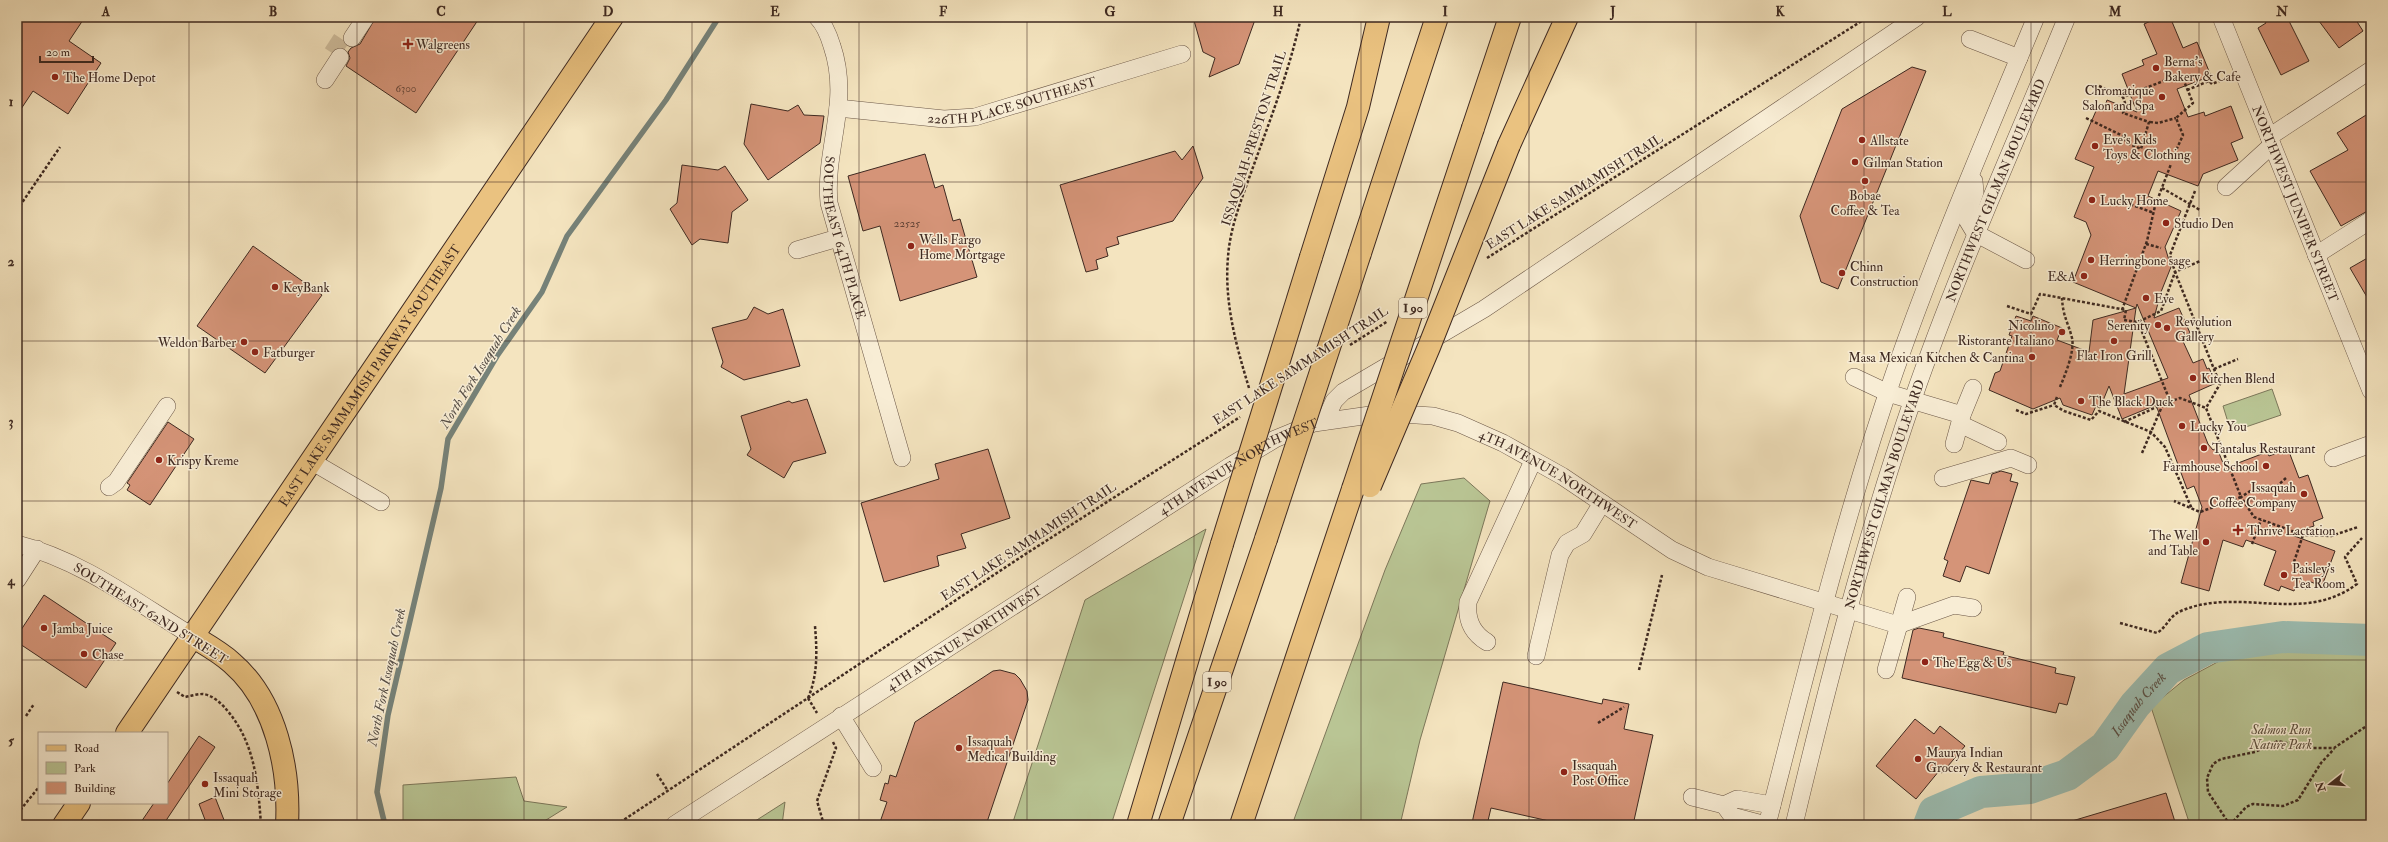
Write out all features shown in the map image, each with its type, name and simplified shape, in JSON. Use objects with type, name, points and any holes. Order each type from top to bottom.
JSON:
[{"type":"main road","name":"EAST LAKE SAMMAMISH PARKWAY SOUTHEAST","points":[[128,732],[612,17]]},
{"type":"main road","points":[[1138,825],[1222,544],[1358,107],[1379,17]]},
{"type":"main road","name":"I 90","points":[[1169,825],[1266,539],[1437,17]]},
{"type":"main road","name":"I 90","points":[[1361,488],[1473,128],[1510,17]]},
{"type":"main road","points":[[1241,825],[1310,619],[1361,488],[1429,347],[1510,145],[1567,17]]},
{"type":"main road","name":"SOUTHEAST 62ND STREET","points":[[192,636],[232,663],[253,686],[265,704],[276,733],[282,761],[288,808],[287,825]]},
{"type":"street","points":[[356,17],[349,36],[366,17]]},
{"type":"street","name":"SOUTHEAST 64TH PLACE","points":[[817,17],[826,30],[838,67],[840,80],[838,108],[828,176],[828,191],[838,238],[902,458]]},
{"type":"street","points":[[1325,421],[1334,401],[1343,392],[1484,308],[1917,17]]},
{"type":"street","name":"NORTHWEST GILMAN BOULEVARD","points":[[1767,825],[1824,603],[1888,393],[1972,168],[2036,17]]},
{"type":"street","name":"NORTHWEST GILMAN BOULEVARD","points":[[1794,825],[1848,610],[1913,400],[1975,233],[2068,17]]},
{"type":"street","name":"NORTHWEST JUNIPER STREET","points":[[2220,17],[2316,255],[2364,352],[2371,391]]},
{"type":"street","points":[[1970,39],[2019,58]]},
{"type":"street","name":"226TH PLACE SOUTHEAST","points":[[838,108],[944,119],[976,117],[1182,54]]},
{"type":"street","points":[[322,76],[336,55]]},
{"type":"street","points":[[2226,187],[2270,141],[2371,70]]},
{"type":"street","points":[[1972,168],[1975,192],[1966,218],[1975,233],[2026,260]]},
{"type":"street","points":[[2316,255],[2371,220]]},
{"type":"street","points":[[797,250],[838,238]]},
{"type":"street","points":[[1854,377],[1888,393],[1913,400],[1961,420],[1998,442]]},
{"type":"street","points":[[1954,444],[1973,388]]},
{"type":"street","points":[[110,487],[116,482],[167,406]]},
{"type":"street","name":"4TH AVENUE NORTHWEST","points":[[674,825],[1230,466],[1275,439],[1314,423],[1325,421],[1384,413],[1433,416],[1458,423],[1490,436],[1562,476],[1672,550],[1708,567],[1898,625]]},
{"type":"street","points":[[2333,458],[2371,444]]},
{"type":"street","points":[[1943,478],[2011,458],[2028,465]]},
{"type":"street","points":[[311,461],[381,502]]},
{"type":"street","points":[[1487,642],[1474,632],[1469,621],[1468,602],[1533,461]]},
{"type":"street","points":[[1536,656],[1560,554],[1567,543],[1583,534],[1602,502]]},
{"type":"street","name":"SOUTHEAST 62ND STREET","points":[[17,544],[37,549],[78,567],[192,636]]},
{"type":"street","points":[[17,580],[37,549]]},
{"type":"street","points":[[1886,670],[1907,597]]},
{"type":"street","points":[[1898,625],[1954,605],[1974,608]]},
{"type":"street","points":[[841,716],[873,768]]},
{"type":"street","points":[[1776,825],[1782,793],[1780,773]]},
{"type":"street","points":[[1692,798],[1724,805],[1737,799],[1772,805]]},
{"type":"street","points":[[1724,805],[1732,816],[1767,825]]},
{"type":"path","name":"ISSAQUAH-PRESTON TRAIL","points":[[1251,394],[1234,338],[1230,316],[1228,257],[1236,214],[1284,81],[1301,17]]},
{"type":"path","name":"EAST LAKE SAMMAMISH TRAIL","points":[[1480,262],[1868,17]]},
{"type":"path","points":[[2099,86],[2123,97],[2181,74],[2193,103],[2176,118],[2158,123],[2149,122],[2123,113],[2126,106],[2123,97]]},
{"type":"path","points":[[2187,90],[2209,81],[2212,84],[2224,79]]},
{"type":"path","points":[[2086,118],[2123,136],[2127,143],[2141,149],[2149,122]]},
{"type":"path","points":[[2174,155],[2183,135],[2176,118]]},
{"type":"path","points":[[17,210],[60,147]]},
{"type":"path","points":[[2122,310],[2146,244],[2154,212],[2171,164]]},
{"type":"path","points":[[2162,188],[2200,210]]},
{"type":"path","points":[[2195,191],[2170,255],[2175,272],[2220,384],[2206,408]]},
{"type":"path","points":[[2121,201],[2154,212]]},
{"type":"path","points":[[2146,244],[2162,248]]},
{"type":"path","points":[[2007,306],[2031,314],[2040,294],[2126,310],[2124,320],[2138,322],[2161,312],[2175,272],[2200,261]]},
{"type":"path","points":[[2060,387],[2068,365],[2073,339],[2063,315],[2062,298]]},
{"type":"path","name":"EAST LAKE SAMMAMISH TRAIL","points":[[1348,346],[1388,320]]},
{"type":"path","points":[[2138,322],[2170,401]]},
{"type":"path","points":[[2214,369],[2238,359]]},
{"type":"path","points":[[2054,405],[2057,397]]},
{"type":"path","points":[[2124,422],[2180,398],[2206,408],[2241,497],[2254,517],[2303,535],[2331,536],[2358,528]]},
{"type":"path","points":[[2142,453],[2163,404]]},
{"type":"path","points":[[2016,410],[2026,414],[2054,405],[2064,411],[2091,420],[2099,411],[2151,432],[2166,447],[2192,509]]},
{"type":"path","name":"EAST LAKE SAMMAMISH TRAIL","points":[[616,825],[1024,555],[1242,415]]},
{"type":"path","points":[[2174,501],[2200,512],[2241,497],[2255,488],[2275,488],[2286,478]]},
{"type":"path","points":[[2252,544],[2261,520]]},
{"type":"path","points":[[2294,562],[2303,535]]},
{"type":"path","points":[[2120,623],[2141,630],[2157,633],[2162,630],[2170,617],[2180,611],[2197,606],[2225,603],[2294,605],[2320,603],[2345,593],[2357,584],[2345,557],[2362,538]]},
{"type":"path","points":[[1639,670],[1662,575]]},
{"type":"path","points":[[815,626],[817,652],[814,684],[808,698],[818,714]]},
{"type":"path","points":[[196,695],[204,694],[220,702],[233,717],[245,736],[254,763],[261,825]]},
{"type":"path","points":[[26,716],[34,704]]},
{"type":"path","points":[[1598,723],[1624,707]]},
{"type":"path","points":[[2334,748],[2306,748],[2278,741],[2255,752],[2221,759],[2214,764],[2207,778],[2208,792],[2230,825],[2246,807],[2253,804],[2283,806],[2298,800],[2321,763],[2334,748],[2371,723]]},
{"type":"path","points":[[824,825],[817,801],[836,748]]},
{"type":"path","points":[[657,774],[668,791]]},
{"type":"path","points":[[17,814],[38,788]]},
{"type":"green space","points":[[2272,389],[2281,415],[2231,432],[2223,406]]},
{"type":"green space","points":[[1464,478],[1490,501],[1420,740],[1400,825],[1292,825],[1385,570],[1421,484]]},
{"type":"green space","points":[[1206,529],[1111,825],[1012,825],[1085,600]]},
{"type":"green space","name":"Salmon Run Nature Park","points":[[2280,646],[2371,650],[2371,825],[2190,825],[2151,707],[2184,680],[2225,658]]},
{"type":"green space","points":[[516,777],[524,801],[567,807],[538,825],[403,825],[403,785]]},
{"type":"green space","points":[[785,802],[782,825],[749,825]]},
{"type":"building","name":"The Home Depot","points":[[17,17],[85,17],[69,41],[101,63],[68,114],[33,91],[17,115]]},
{"type":"building","name":"Walgreens","points":[[376,17],[480,17],[416,113],[346,66],[350,58],[348,52],[351,48],[360,44]]},
{"type":"building","points":[[1193,17],[1256,17],[1239,64],[1209,77],[1215,58],[1203,52]]},
{"type":"building","points":[[2160,17],[2170,17],[2183,48],[2197,42],[2211,76],[2177,89],[2188,117],[2204,112],[2205,116],[2231,106],[2243,138],[2231,143],[2238,160],[2203,174],[2198,186],[2158,171],[2148,196],[2181,211],[2165,247],[2171,267],[2161,292],[2154,318],[2179,308],[2190,333],[2181,337],[2193,363],[2203,359],[2207,369],[2209,368],[2216,383],[2189,395],[2208,444],[2213,450],[2217,448],[2225,468],[2267,452],[2269,456],[2288,449],[2299,478],[2308,475],[2323,518],[2313,522],[2314,526],[2289,534],[2335,551],[2322,586],[2308,581],[2306,589],[2296,585],[2294,591],[2281,586],[2279,591],[2264,585],[2276,551],[2246,540],[2243,547],[2223,540],[2209,591],[2181,583],[2202,507],[2194,486],[2187,489],[2156,405],[2122,419],[2109,386],[2100,408],[2096,406],[2092,415],[2063,405],[2060,398],[2033,409],[1989,390],[1995,373],[2000,371],[2012,336],[2009,335],[2016,316],[2031,321],[2033,316],[2062,328],[2057,340],[2089,352],[2093,320],[2136,308],[2073,282],[2091,235],[2086,222],[2074,217],[2094,167],[2075,159],[2099,104],[2105,106],[2107,100],[2137,112],[2122,74],[2144,65],[2142,60],[2157,54],[2144,24]],"holes":[[[2137,304],[2168,378],[2124,394]]]},
{"type":"building","points":[[2263,17],[2287,17],[2309,61],[2281,75],[2258,28],[2266,23]]},
{"type":"building","points":[[2316,17],[2354,17],[2363,31],[2339,48]]},
{"type":"building","name":"Gilman Station","points":[[1912,67],[1926,71],[1838,289],[1821,282],[1800,216],[1842,109]]},
{"type":"building","points":[[751,104],[788,111],[798,105],[804,115],[824,116],[820,143],[768,180],[744,144]]},
{"type":"building","points":[[2371,112],[2371,209],[2341,226],[2310,171],[2348,150],[2337,133]]},
{"type":"building","points":[[1193,146],[1203,178],[1173,221],[1117,237],[1119,244],[1106,248],[1108,256],[1096,260],[1098,269],[1086,272],[1060,185],[1175,151],[1182,160]]},
{"type":"building","points":[[925,154],[935,188],[943,185],[953,221],[960,219],[977,277],[900,301],[880,226],[863,231],[848,176]]},
{"type":"building","points":[[682,165],[718,170],[725,166],[748,200],[732,212],[728,243],[700,239],[692,245],[670,209],[677,203]]},
{"type":"building","points":[[253,246],[322,295],[265,373],[197,326]]},
{"type":"building","points":[[2371,256],[2371,304],[2350,268]]},
{"type":"building","points":[[754,307],[768,314],[783,309],[800,366],[744,380],[721,367],[723,362],[712,328],[747,319]]},
{"type":"building","points":[[807,399],[826,453],[793,462],[784,478],[747,455],[751,449],[741,416],[789,401],[792,403]]},
{"type":"building","name":"Krispy Kreme","points":[[168,422],[194,439],[150,505],[127,490],[130,485],[127,483]]},
{"type":"building","points":[[988,449],[1010,518],[961,534],[966,548],[937,556],[939,566],[884,582],[861,503],[939,479],[935,464]]},
{"type":"building","points":[[2001,471],[2012,474],[2010,481],[2018,483],[1989,574],[1966,566],[1960,582],[1943,576],[1948,561],[1944,559],[1971,480],[1989,484],[1992,474]]},
{"type":"building","points":[[44,595],[116,643],[86,688],[17,642],[17,636]]},
{"type":"building","points":[[1919,628],[1944,633],[1943,637],[2004,652],[2003,655],[2056,668],[2055,673],[2075,677],[2067,705],[2059,703],[2056,713],[1902,678],[1913,630]]},
{"type":"building","name":"Issaquah Medical Building","points":[[1000,670],[1015,674],[1020,679],[1027,691],[1028,700],[986,825],[879,825],[887,802],[880,800],[885,783],[888,784],[890,775],[896,777],[915,722],[993,671]]},
{"type":"building","name":"Issaquah Post Office","points":[[1503,682],[1602,704],[1603,699],[1629,704],[1624,729],[1653,735],[1633,825],[1567,825],[1491,808],[1487,825],[1472,823]]},
{"type":"building","name":"Maurya Indian Grocery & Restaurant","points":[[1915,719],[1934,734],[1940,726],[1965,746],[1942,773],[1939,771],[1916,799],[1876,766]]},
{"type":"building","points":[[199,736],[215,747],[163,825],[139,825],[153,804],[168,804],[168,782]]},
{"type":"building","points":[[2166,793],[2176,825],[2073,825],[2072,821]]},
{"type":"building","points":[[215,797],[226,825],[207,825],[199,804]]},
{"type":"waterway","name":"North Fork Issaquah Creek","points":[[385,825],[377,792],[388,715],[441,488],[448,439],[497,356],[542,292],[567,236],[666,100],[719,17]]},
{"type":"waterway","name":"Issaquah Creek","points":[[1929,825],[1934,812],[1981,792],[2030,788],[2067,775],[2105,747],[2135,705],[2168,669],[2208,648],[2283,637],[2371,640]]},
{"type":"tunnel","points":[[332,53],[345,33]]},
{"type":"place","name":"Walgreens","points":[[408,44]]},
{"type":"place","name":"Berna's Bakery & Cafe","points":[[2156,68]]},
{"type":"place","name":"The Home Depot","points":[[55,77]]},
{"type":"place","name":"Chromatique Salon and Spa","points":[[2162,97]]},
{"type":"place","name":"Allstate","points":[[1862,140]]},
{"type":"place","name":"Eve's Kids Toys & Clothing","points":[[2095,146]]},
{"type":"place","name":"Gilman Station","points":[[1855,162]]},
{"type":"place","name":"Bobae Coffee & Tea","points":[[1865,181]]},
{"type":"place","name":"Lucky Home","points":[[2092,200]]},
{"type":"place","name":"Studio Den","points":[[2166,223]]},
{"type":"place","name":"Wells Fargo Home Mortgage","points":[[911,246]]},
{"type":"place","name":"Herringbone sage","points":[[2091,260]]},
{"type":"place","name":"Chinn Construction","points":[[1842,273]]},
{"type":"place","name":"E&A","points":[[2084,276]]},
{"type":"place","name":"KeyBank","points":[[275,287]]},
{"type":"place","name":"Eve","points":[[2146,298]]},
{"type":"place","name":"Serenity","points":[[2158,325]]},
{"type":"place","name":"Revolution Gallery","points":[[2167,328]]},
{"type":"place","name":"Nicolino Ristorante Italiano","points":[[2062,332]]},
{"type":"place","name":"Flat Iron Grill","points":[[2114,341]]},
{"type":"place","name":"Weldon Barber","points":[[244,342]]},
{"type":"place","name":"Fatburger","points":[[255,352]]},
{"type":"place","name":"Masa Mexican Kitchen & Cantina","points":[[2032,357]]},
{"type":"place","name":"Kitchen Blend","points":[[2193,378]]},
{"type":"place","name":"The Black Duck","points":[[2081,401]]},
{"type":"place","name":"Lucky You","points":[[2182,426]]},
{"type":"place","name":"Tantalus Restaurant","points":[[2204,448]]},
{"type":"place","name":"Krispy Kreme","points":[[159,460]]},
{"type":"place","name":"Farmhouse School","points":[[2266,466]]},
{"type":"place","name":"Issaquah Coffee Company","points":[[2304,494]]},
{"type":"place","name":"Thrive Lactation","points":[[2238,530]]},
{"type":"place","name":"The Well and Table","points":[[2206,542]]},
{"type":"place","name":"Paisley's Tea Room","points":[[2284,575]]},
{"type":"place","name":"Jamba Juice","points":[[44,628]]},
{"type":"place","name":"Chase","points":[[84,654]]},
{"type":"place","name":"The Egg & Us","points":[[1925,662]]},
{"type":"place","name":"Issaquah Medical Building","points":[[959,748]]},
{"type":"place","name":"Maurya Indian Grocery & Restaurant","points":[[1918,759]]},
{"type":"place","name":"Issaquah Post Office","points":[[1564,772]]},
{"type":"place","name":"Issaquah Mini Storage","points":[[205,784]]}]
